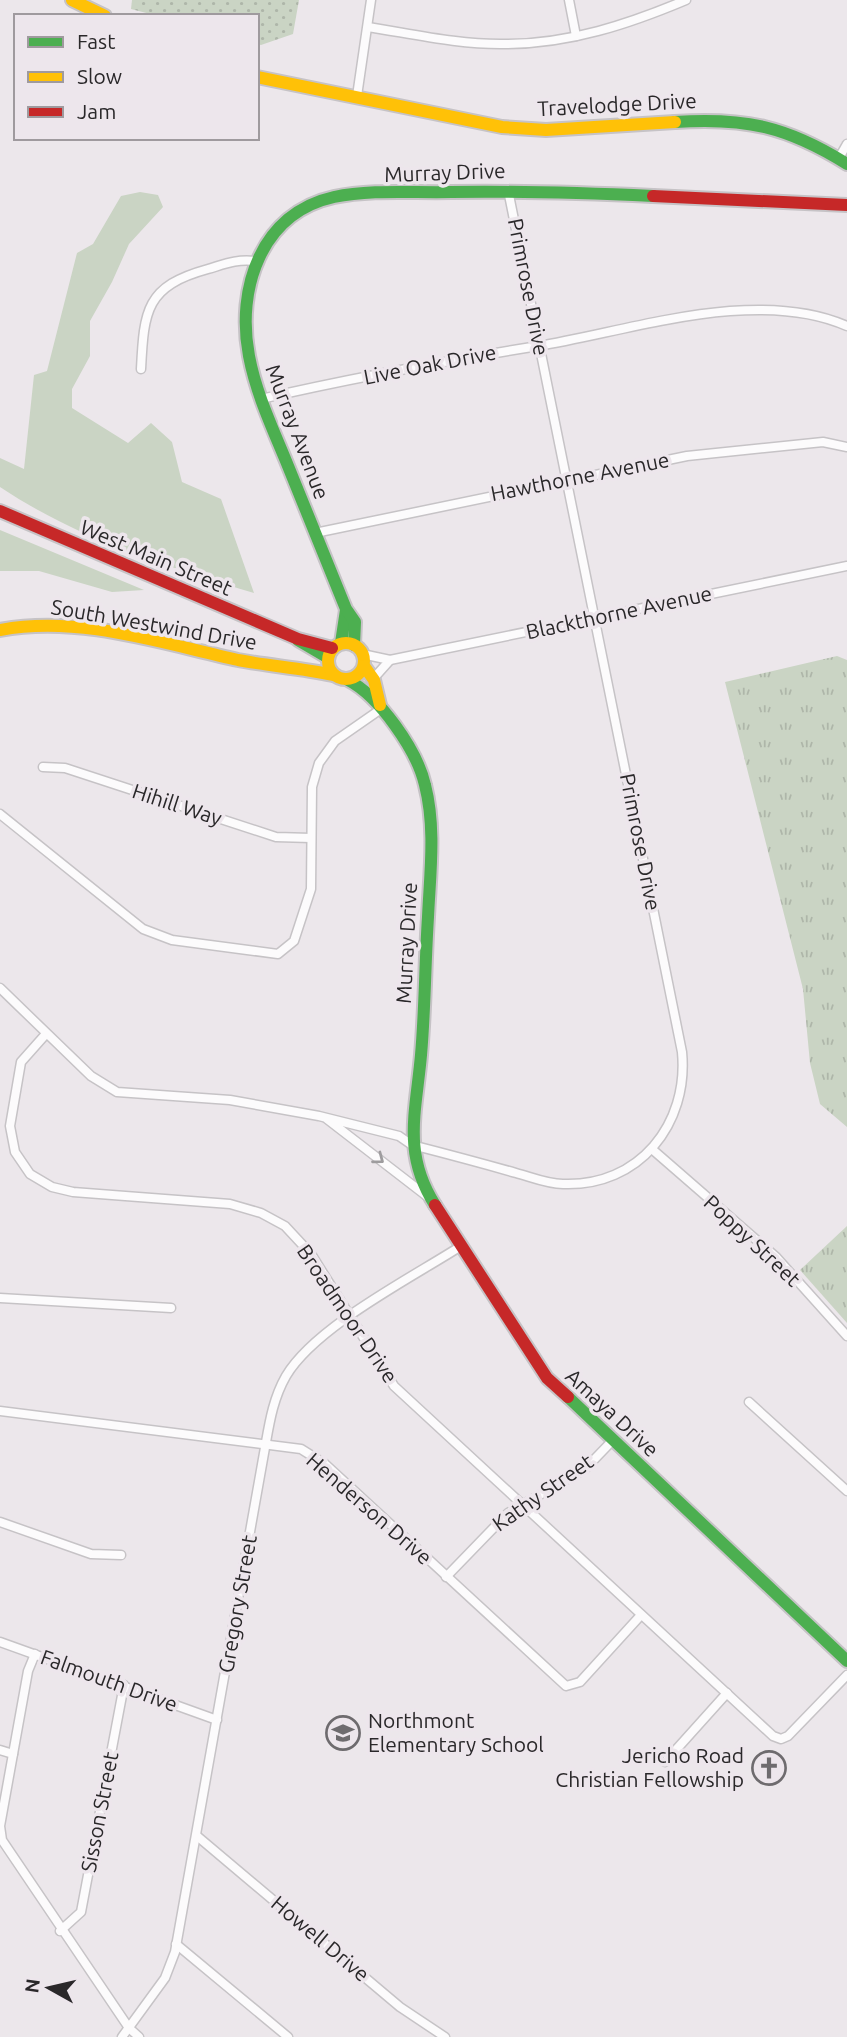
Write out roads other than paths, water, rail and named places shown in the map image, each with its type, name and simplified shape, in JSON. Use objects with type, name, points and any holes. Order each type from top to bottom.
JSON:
[{"type":"street","points":[[72,0],[101,14]]},
{"type":"street","points":[[357,96],[371,0]]},
{"type":"street","points":[[569,0],[576,36]]},
{"type":"street","points":[[368,27],[505,44],[576,36],[643,18],[686,0]]},
{"type":"street","name":"Travelodge Drive","points":[[259,77],[478,123],[527,130],[602,129],[722,118],[749,121],[787,131],[843,161]]},
{"type":"street","points":[[843,161],[847,144]]},
{"type":"street","name":"Murray Drive","points":[[255,261],[281,224],[308,206],[328,198],[508,190],[847,205]]},
{"type":"street","name":"Primrose Drive","points":[[508,190],[682,1052],[684,1072],[677,1108],[653,1150]]},
{"type":"street","points":[[141,369],[145,319],[155,298],[170,281],[236,259],[255,261]]},
{"type":"street","name":"Murray Avenue","points":[[255,261],[245,321],[248,352],[261,398],[346,609],[355,622],[360,655],[373,679],[381,709]]},
{"type":"street","name":"Live Oak Drive","points":[[261,398],[539,346],[649,320],[770,310],[810,314],[847,326]]},
{"type":"street","name":"Hawthorne Avenue","points":[[315,533],[687,456],[822,442],[847,447]]},
{"type":"street","name":"West Main Street","points":[[0,511],[332,652]]},
{"type":"street","name":"Blackthorne Avenue","points":[[360,655],[390,660],[847,566]]},
{"type":"street","points":[[332,675],[332,652],[346,609]]},
{"type":"street","name":"South Westwind Drive","points":[[0,630],[24,624],[61,625],[267,666],[332,675]]},
{"type":"street","points":[[296,668],[298,639]]},
{"type":"street","points":[[332,652],[360,655],[360,673],[348,680]]},
{"type":"street","name":"South Westwind Drive","points":[[296,668],[332,652]]},
{"type":"street","points":[[373,679],[390,660]]},
{"type":"street","name":"Murray Avenue","points":[[332,675],[363,688],[410,747]]},
{"type":"street","points":[[0,814],[144,929],[172,940],[278,954],[294,941],[307,908],[311,889],[312,787],[319,763],[335,741],[381,709]]},
{"type":"street","name":"Murray Drive","points":[[410,747],[425,783],[432,825],[421,1054],[412,1145]]},
{"type":"street","name":"Hihill Way","points":[[43,768],[65,768],[275,837],[312,838]]},
{"type":"street","points":[[0,988],[91,1076],[126,1095],[230,1100],[325,1118],[399,1136],[412,1145],[564,1185],[606,1177],[653,1150]]},
{"type":"street","name":"Broadmoor Drive","points":[[45,1034],[22,1062],[10,1126],[15,1152],[30,1174],[52,1187],[73,1192],[223,1203],[261,1213],[285,1226],[311,1254],[394,1386],[773,1736],[780,1739],[788,1736],[847,1675]]},
{"type":"street","points":[[325,1118],[432,1200]]},
{"type":"street","name":"Amaya Drive","points":[[412,1145],[419,1173],[432,1200],[547,1378],[847,1661]]},
{"type":"street","name":"Poppy Street","points":[[653,1150],[776,1257],[847,1336]]},
{"type":"street","name":"Gregory Street","points":[[122,2037],[165,1978],[176,1944],[274,1402],[293,1366],[318,1338],[461,1246]]},
{"type":"street","points":[[0,1298],[171,1308]]},
{"type":"street","points":[[748,1402],[847,1491]]},
{"type":"street","name":"Henderson Drive","points":[[0,1411],[265,1442],[301,1449],[325,1464],[446,1577],[570,1686],[580,1682],[641,1615]]},
{"type":"street","name":"Kathy Street","points":[[446,1577],[490,1528],[523,1504],[585,1469],[613,1440]]},
{"type":"street","points":[[0,1522],[91,1553],[121,1555]]},
{"type":"street","name":"Falmouth Drive","points":[[0,1642],[218,1720]]},
{"type":"street","points":[[35,1654],[28,1671],[0,1826],[2,1840],[60,1931],[129,2028],[139,2037]]},
{"type":"street","name":"Sisson Street","points":[[60,1931],[81,1912],[124,1685]]},
{"type":"street","points":[[665,1762],[727,1693]]},
{"type":"street","points":[[0,1749],[13,1754]]},
{"type":"street","name":"Howell Drive","points":[[197,1836],[400,2007],[445,2037]]},
{"type":"street","points":[[176,1944],[288,2037]]},
{"type":"place","name":"Northmont Elementary School","points":[[343,1733]]},
{"type":"place","name":"Jericho Road Christian Fellowship","points":[[769,1768]]}]
